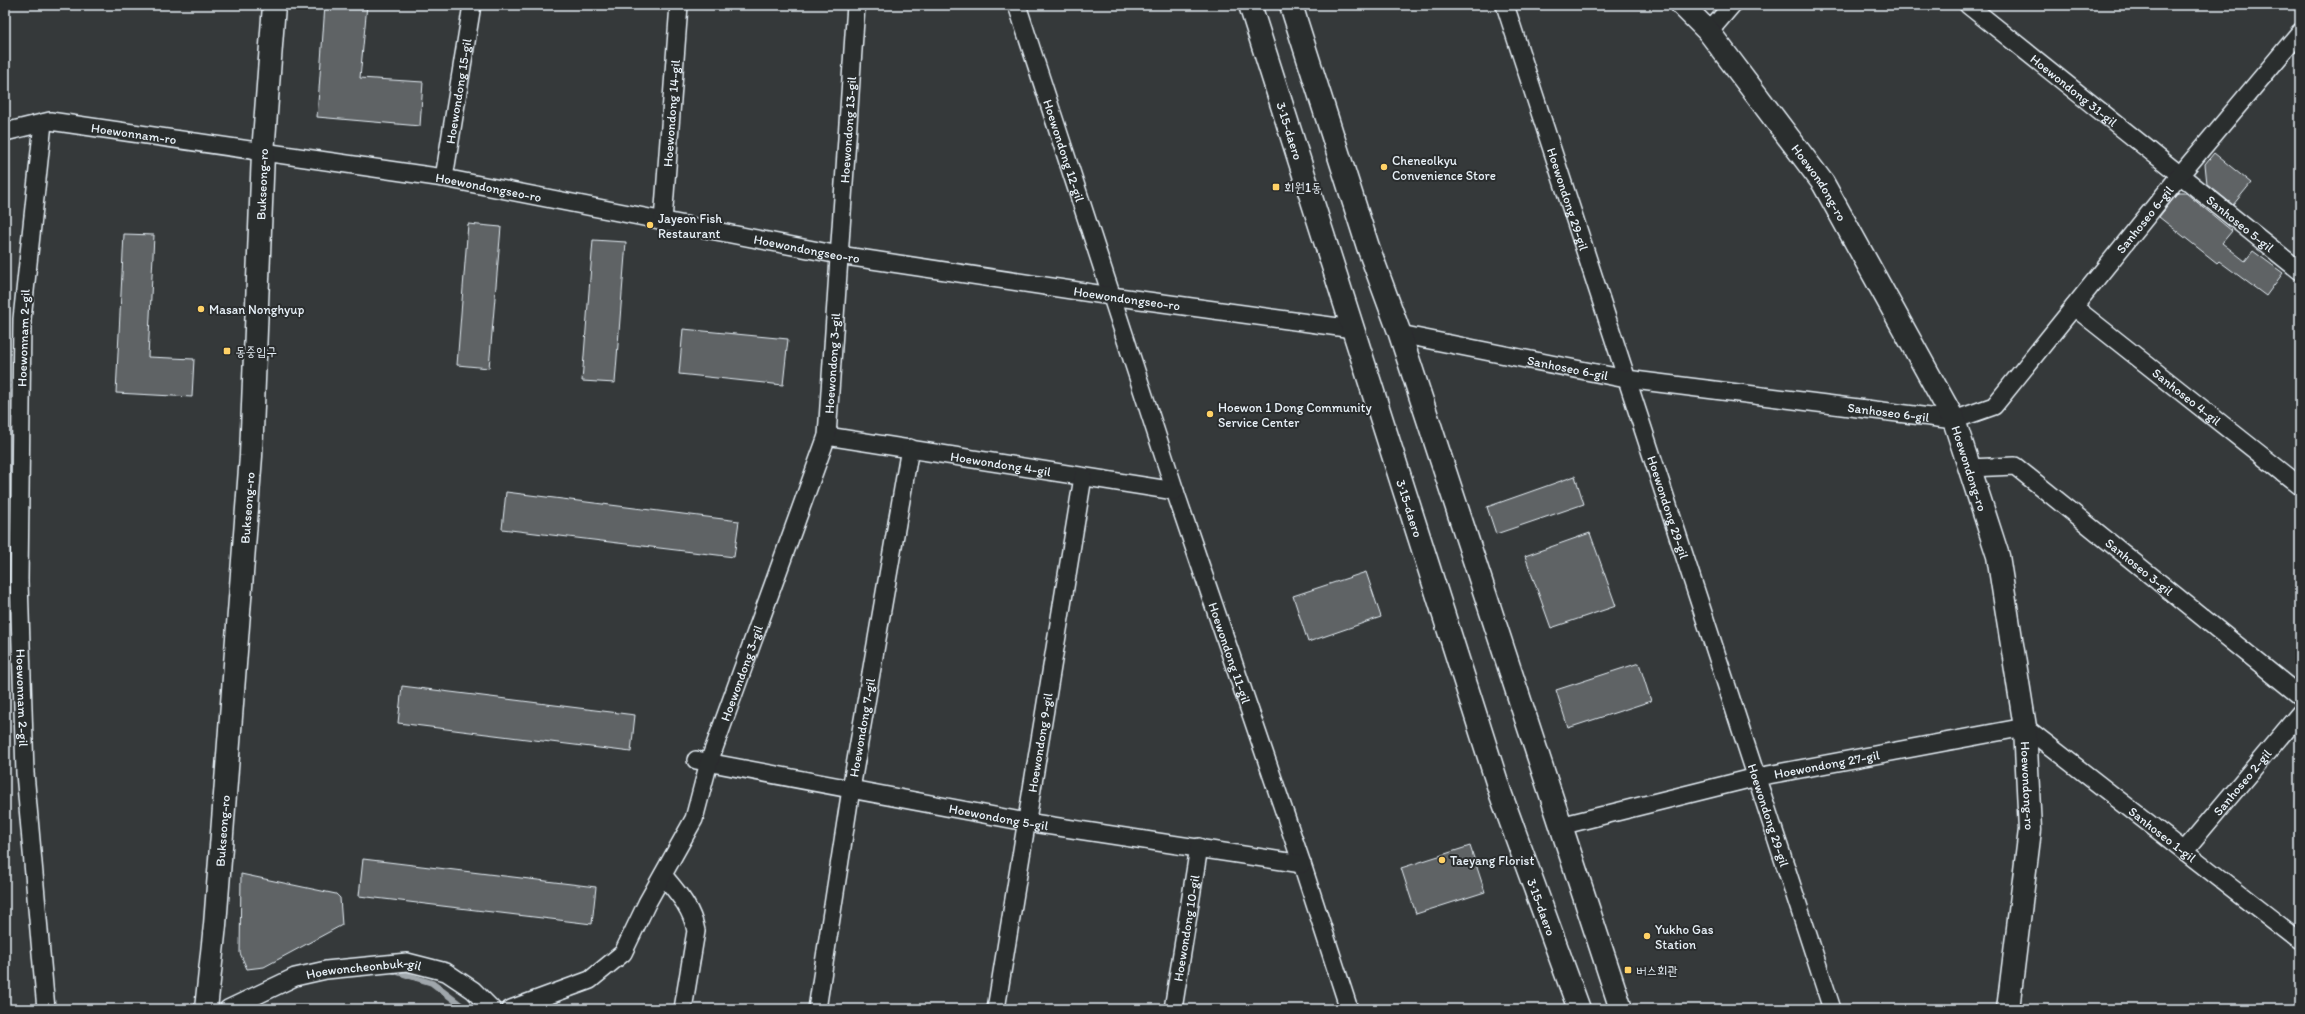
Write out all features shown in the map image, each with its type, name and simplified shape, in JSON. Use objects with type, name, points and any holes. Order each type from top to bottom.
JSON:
[{"type":"main road","name":"Bukseong-ro","points":[[206,1009],[215,925],[251,456],[264,154],[274,5]]},
{"type":"main road","name":"3·15-daero","points":[[1250,5],[1501,795],[1579,1009]]},
{"type":"main road","points":[[1291,5],[1368,247],[1400,334],[1621,1009]]},
{"type":"main road","name":"Hoewondong-ro","points":[[1682,5],[1709,32],[1823,183],[1954,420],[1998,556],[2025,727],[2030,830],[2008,1009]]},
{"type":"street","name":"Hoewondong 15-gil","points":[[444,178],[472,5]]},
{"type":"street","name":"Hoewondong 14-gil","points":[[663,221],[679,5]]},
{"type":"street","name":"Hoewondong 13-gil","points":[[839,255],[856,5]]},
{"type":"street","name":"Hoewondong 12-gil","points":[[1017,5],[1111,296]]},
{"type":"street","name":"Hoewondong 29-gil","points":[[1505,5],[1832,1009]]},
{"type":"street","points":[[1709,32],[1732,5]]},
{"type":"street","name":"Hoewondong 31-gil","points":[[1968,5],[2180,175]]},
{"type":"street","name":"Sanhoseo 6-gil","points":[[1400,334],[1626,378],[1954,420],[1994,406],[2180,175],[2300,32]]},
{"type":"street","name":"Hoewonnam-ro","points":[[5,132],[50,121],[264,154]]},
{"type":"street","name":"Hoewonnam 2-gil","points":[[43,123],[22,319],[20,581],[25,773],[46,1009]]},
{"type":"street","name":"Hoewondongseo-ro","points":[[264,154],[444,178],[839,255],[1111,296],[1353,329]]},
{"type":"street","name":"Sanhoseo 5-gil","points":[[2180,175],[2300,271]]},
{"type":"street","name":"Hoewondong 3-gil","points":[[510,1009],[590,980],[623,953],[647,903],[694,819],[702,761],[826,436],[839,255]]},
{"type":"street","name":"Hoewondong 11-gil","points":[[1111,296],[1174,491],[1302,864],[1349,1009]]},
{"type":"street","name":"Sanhoseo 4-gil","points":[[2074,307],[2300,486]]},
{"type":"street","name":"Hoewondong 4-gil","points":[[826,436],[910,448],[1174,491]]},
{"type":"street","name":"Hoewondong 7-gil","points":[[817,1009],[851,789],[910,448]]},
{"type":"street","name":"Sanhoseo 3-gil","points":[[1969,468],[2015,466],[2300,696]]},
{"type":"street","name":"Hoewondong 9-gil","points":[[996,1009],[1083,477]]},
{"type":"street","name":"Sanhoseo 2-gil","points":[[2184,851],[2300,713]]},
{"type":"street","name":"Hoewondong 27-gil","points":[[1560,826],[1757,778],[2025,727]]},
{"type":"street","name":"Sanhoseo 1-gil","points":[[2025,727],[2300,941]]},
{"type":"street","name":"Hoewondong 5-gil","points":[[702,761],[1026,822],[1199,847],[1302,864]]},
{"type":"street","name":"Hoewondong 10-gil","points":[[1173,1009],[1199,847]]},
{"type":"street","points":[[664,874],[689,908],[695,925],[692,959],[683,1009]]},
{"type":"street","name":"Hoewoncheonbuk-gil","points":[[228,1009],[295,977],[326,970],[407,962],[446,972],[473,990],[492,1009]]},
{"type":"building","points":[[325,5],[367,5],[360,78],[423,82],[420,126],[317,117]]},
{"type":"building","points":[[2214,153],[2251,183],[2233,205],[2207,184],[2205,164]]},
{"type":"building","points":[[2178,193],[2186,193],[2232,231],[2222,243],[2245,261],[2253,251],[2283,273],[2266,296],[2219,261],[2217,263],[2159,217]]},
{"type":"building","points":[[468,224],[501,227],[489,368],[457,365]]},
{"type":"building","points":[[124,234],[154,235],[148,357],[194,359],[192,397],[116,393]]},
{"type":"building","points":[[593,240],[626,242],[615,383],[582,381]]},
{"type":"building","points":[[683,329],[788,339],[783,385],[679,374]]},
{"type":"building","points":[[1575,476],[1584,504],[1496,534],[1487,507]]},
{"type":"building","points":[[506,492],[739,521],[734,557],[502,529]]},
{"type":"building","points":[[1590,533],[1616,606],[1551,628],[1525,556]]},
{"type":"building","points":[[1366,572],[1381,617],[1308,642],[1293,596]]},
{"type":"building","points":[[1639,663],[1651,701],[1568,728],[1556,690]]},
{"type":"building","points":[[402,686],[635,715],[631,752],[398,723]]},
{"type":"building","points":[[1470,846],[1485,892],[1416,914],[1401,868]]},
{"type":"building","points":[[363,859],[596,887],[592,924],[359,896]]},
{"type":"building","points":[[241,874],[336,894],[340,898],[342,925],[264,967],[247,969],[240,953]]},
{"type":"waterway","points":[[394,971],[432,983],[466,1009]]},
{"type":"place","name":"Cheneolkyu Convenience Store","points":[[1384,167]]},
{"type":"place","name":"회원1동","points":[[1276,187]]},
{"type":"place","name":"Jayeon Fish Restaurant","points":[[650,225]]},
{"type":"place","name":"Masan Nonghyup","points":[[201,309]]},
{"type":"place","name":"동중입구","points":[[227,351]]},
{"type":"place","name":"Hoewon 1 Dong Community Service Center","points":[[1210,414]]},
{"type":"place","name":"Taeyang Florist","points":[[1442,860]]},
{"type":"place","name":"Yukho Gas Station","points":[[1647,936]]},
{"type":"place","name":"버스회관","points":[[1628,970]]}]
